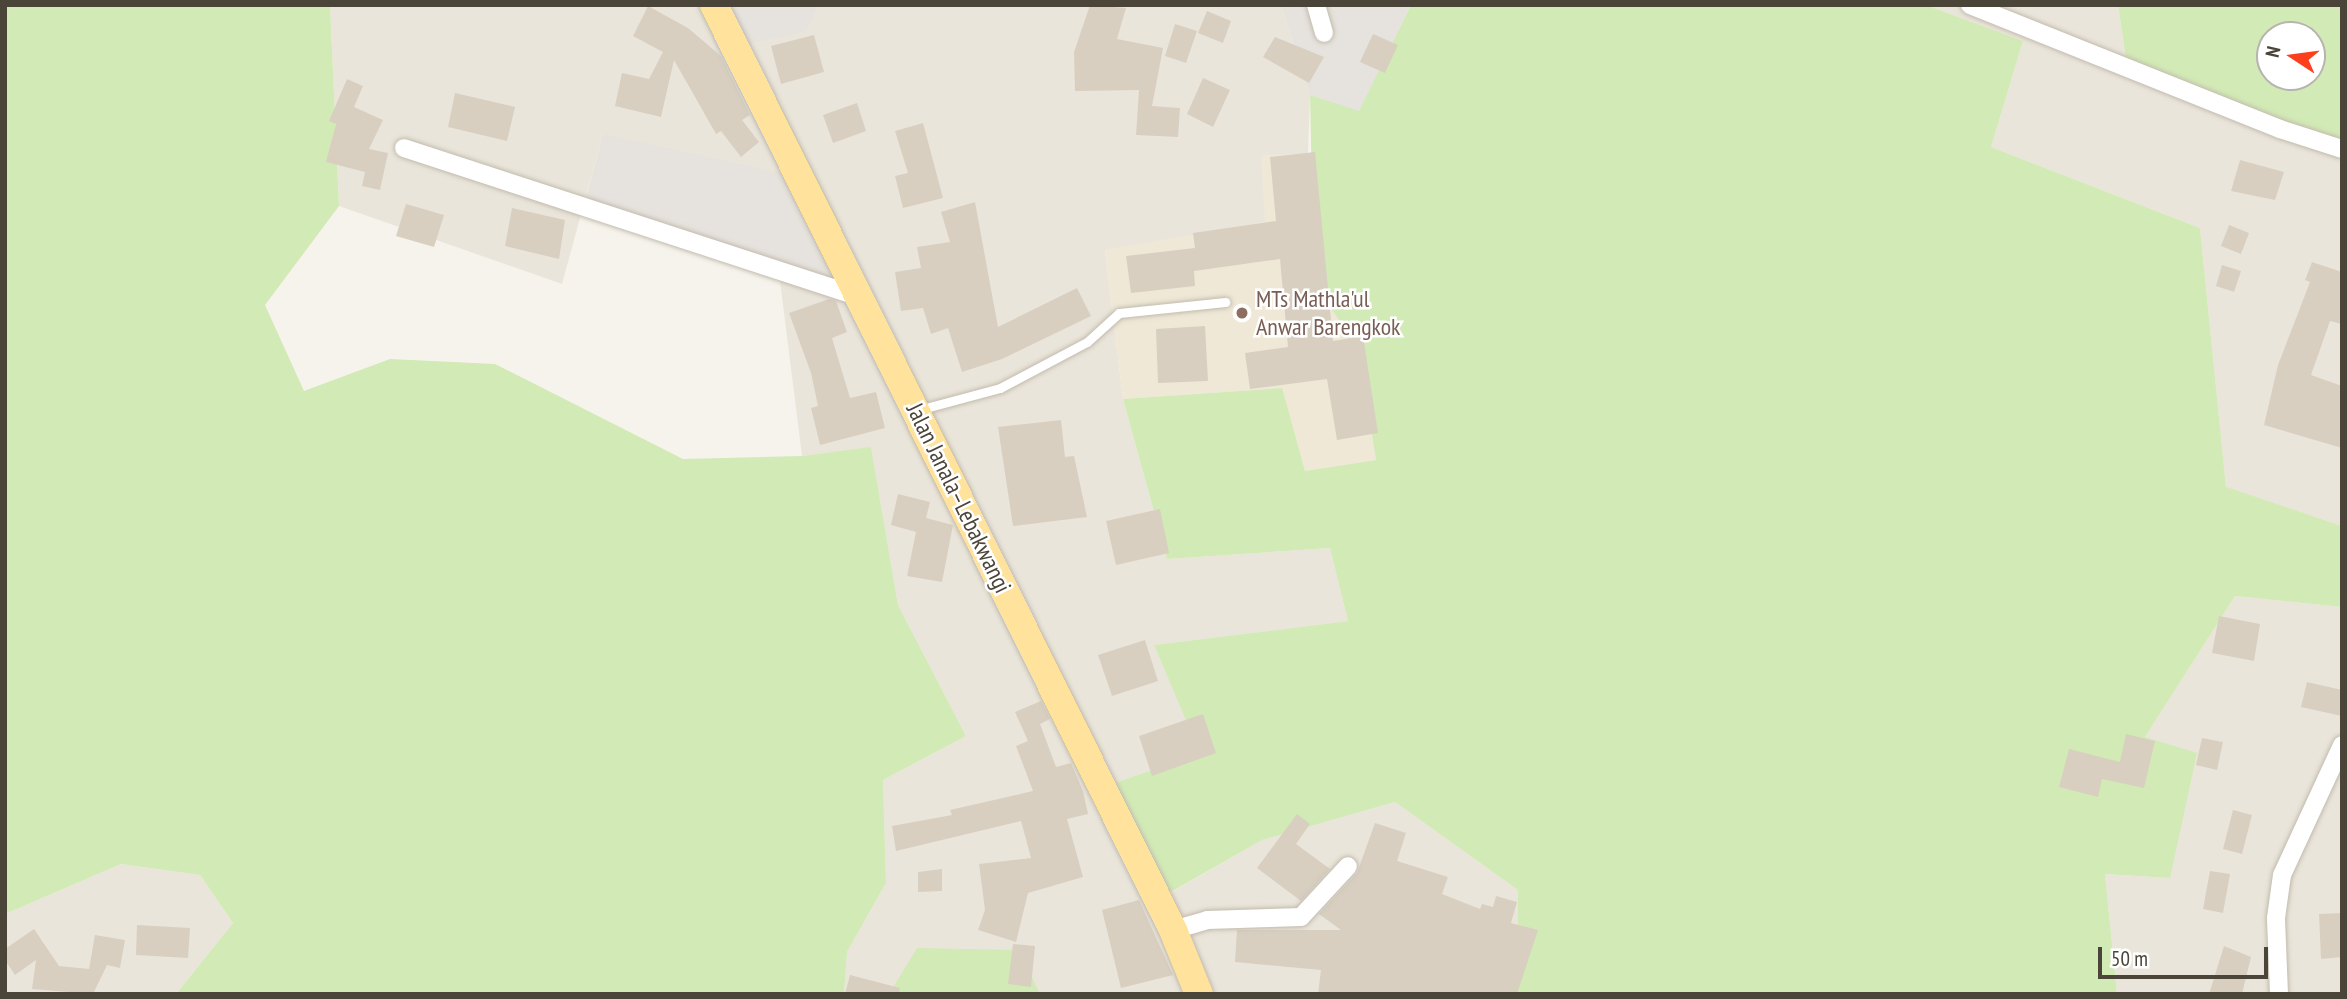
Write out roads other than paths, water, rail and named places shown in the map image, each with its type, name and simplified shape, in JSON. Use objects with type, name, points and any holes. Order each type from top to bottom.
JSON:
[{"type":"main road","name":"Jalan Janala–Lebakwangi","points":[[714,5],[1173,930],[1199,994]]},
{"type":"street","points":[[1316,5],[1324,33]]},
{"type":"street","points":[[1970,5],[2280,129],[2342,149]]},
{"type":"street","points":[[404,148],[860,297]]},
{"type":"street","points":[[2279,994],[2276,918],[2282,875],[2342,745]]},
{"type":"street","points":[[1173,930],[1207,920],[1301,917],[1348,866]]},
{"type":"lane","points":[[916,411],[1000,388],[1087,342],[1119,313],[1225,302]]},
{"type":"place","name":"MTs Mathla'ul Anwar Barengkok","points":[[1242,313]]}]
